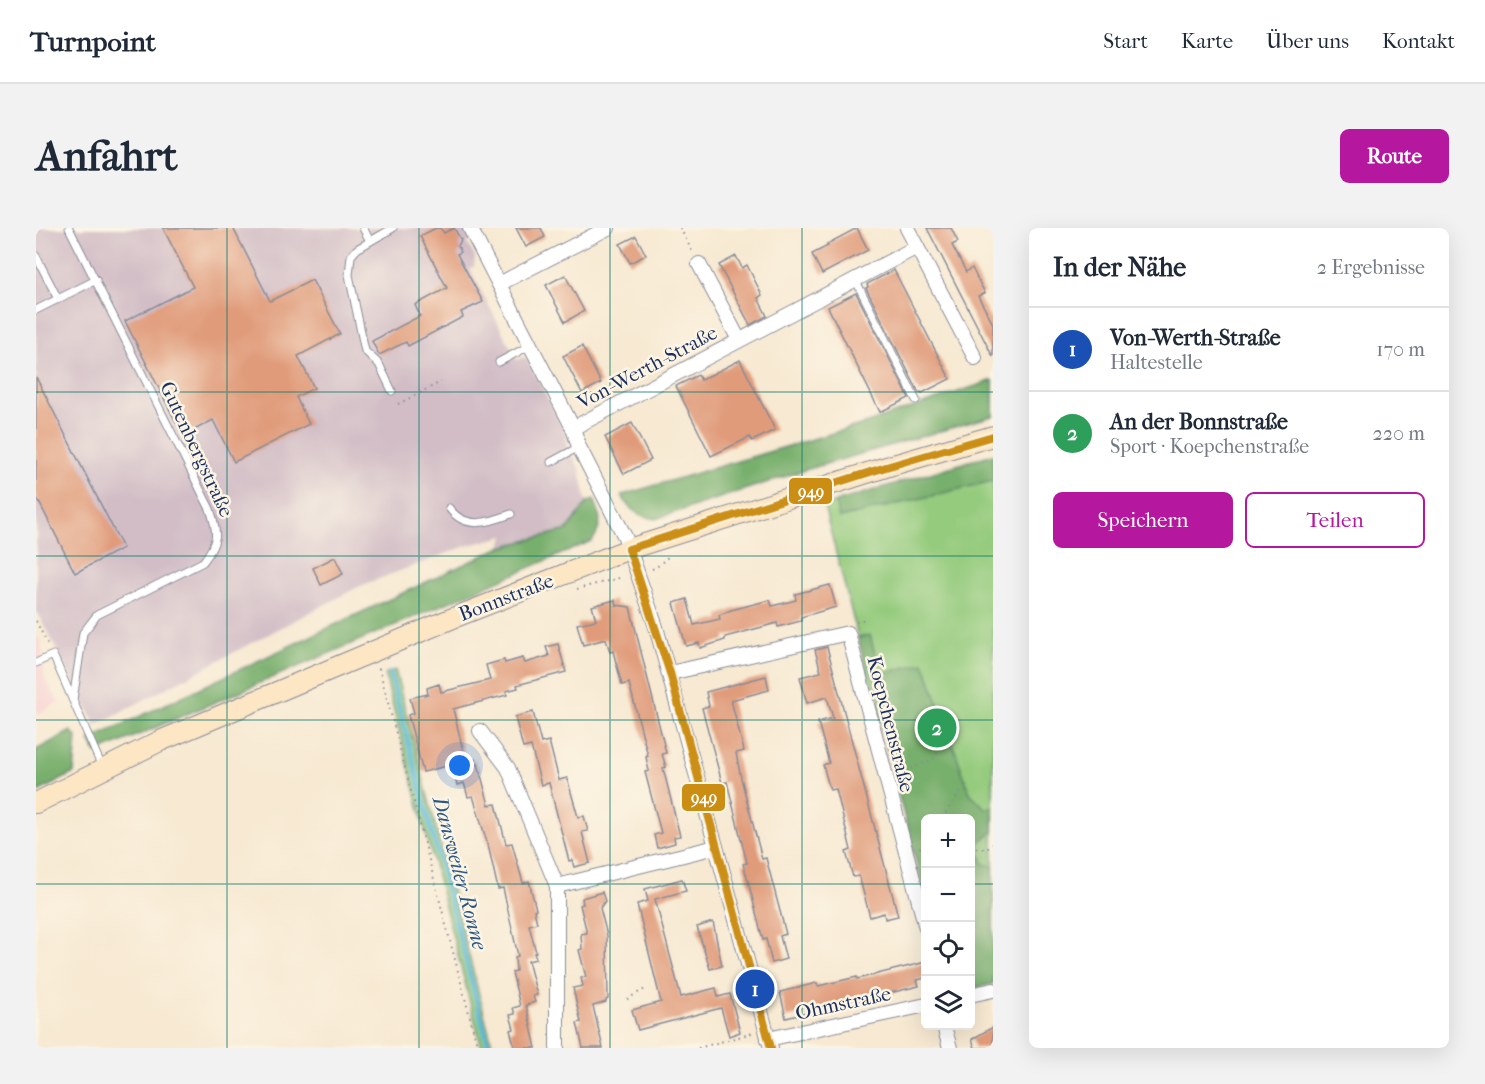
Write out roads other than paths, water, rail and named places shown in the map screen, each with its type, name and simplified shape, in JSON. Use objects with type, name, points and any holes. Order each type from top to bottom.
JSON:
[{"type":"main road","name":"Bonnstraße","points":[[36,803],[159,741],[453,618],[629,549],[886,466],[993,436]]},
{"type":"street","name":"Von-Werth-Straße","points":[[470,228],[573,429],[579,447],[629,549],[670,673],[768,1039]]},
{"type":"street","points":[[499,284],[608,228]]},
{"type":"street","points":[[907,228],[975,358]]},
{"type":"street","name":"Von-Werth-Straße","points":[[573,429],[917,247]]},
{"type":"street","name":"Von-Werth-Straße","points":[[699,264],[739,340]]},
{"type":"street","name":"Koepchenstraße","points":[[670,673],[848,633],[924,922]]},
{"type":"street","points":[[480,731],[508,768],[557,886],[557,1048]]},
{"type":"street","points":[[557,886],[716,848]]},
{"type":"street","points":[[975,994],[993,990]]},
{"type":"street","name":"Ohmstraße","points":[[768,1039],[921,1006]]},
{"type":"street","points":[[945,1030],[950,1048]]},
{"type":"lane","name":"Gutenbergstraße","points":[[69,228],[210,509],[217,532],[213,548],[203,562],[98,615],[89,624],[83,633],[73,700]]},
{"type":"lane","points":[[363,228],[370,241]]},
{"type":"lane","points":[[392,392],[379,364],[365,351],[349,275],[351,256],[359,248],[393,228]]},
{"type":"lane","points":[[36,256],[58,299]]},
{"type":"lane","points":[[855,279],[916,400]]},
{"type":"lane","points":[[36,310],[96,280]]},
{"type":"lane","points":[[499,362],[531,345]]},
{"type":"lane","points":[[551,462],[579,447]]},
{"type":"lane","points":[[449,508],[456,518],[465,522],[496,520],[511,514]]},
{"type":"lane","points":[[36,663],[53,655],[103,768]]},
{"type":"waterway","name":"Dansweiler Ronne","points":[[390,673],[489,1048]]},
{"type":"place","name":"An der Bonnstraße","points":[[937,728]]},
{"type":"place","name":"Von-Werth-Straße","points":[[755,989]]}]
